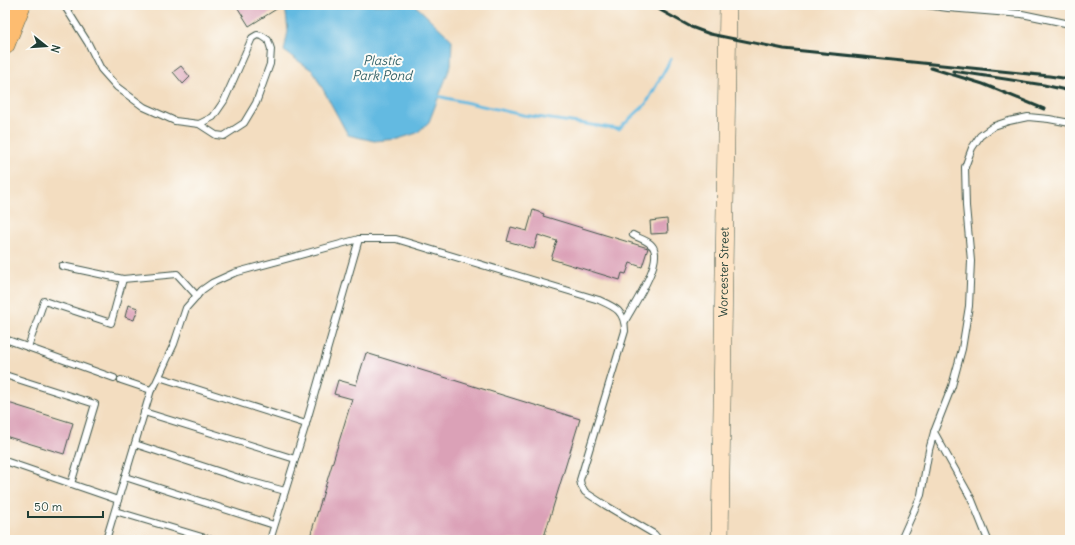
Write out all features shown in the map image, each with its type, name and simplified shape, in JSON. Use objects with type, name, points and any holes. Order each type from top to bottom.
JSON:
[{"type":"main road","points":[[5,45],[21,5]]},
{"type":"main road","name":"Worcester Street","points":[[720,540],[728,5]]},
{"type":"lane","points":[[64,5],[88,43],[101,69],[117,87],[144,107],[175,121],[199,124],[216,135],[224,136],[244,123],[256,103],[270,64],[271,49],[268,40],[256,35],[252,38],[224,101],[213,117],[199,124]]},
{"type":"lane","points":[[926,5],[1022,14],[1070,24]]},
{"type":"lane","points":[[901,540],[921,495],[929,450],[934,432],[952,386],[962,349],[969,306],[971,261],[966,206],[965,167],[972,148],[980,136],[994,126],[1009,121],[1028,118],[1049,119],[1070,123]]},
{"type":"lane","points":[[633,235],[649,243],[654,249],[655,259],[653,270],[625,321],[625,330],[580,480],[585,492],[654,534],[659,540]]},
{"type":"lane","points":[[106,540],[151,390],[159,377],[174,344],[186,308],[212,283],[234,273],[359,239],[396,239],[599,300],[618,310],[625,321]]},
{"type":"lane","points":[[270,540],[306,424],[359,239]]},
{"type":"lane","points":[[62,266],[123,279],[177,274],[197,296]]},
{"type":"lane","points":[[28,348],[44,302],[111,323],[123,279]]},
{"type":"lane","points":[[5,339],[114,378]]},
{"type":"lane","points":[[5,374],[94,404],[71,484]]},
{"type":"lane","points":[[159,377],[306,424]]},
{"type":"lane","points":[[121,380],[151,390]]},
{"type":"lane","points":[[144,412],[295,459]]},
{"type":"lane","points":[[934,432],[972,500],[988,540]]},
{"type":"lane","points":[[135,444],[285,491]]},
{"type":"lane","points":[[5,461],[118,500]]},
{"type":"lane","points":[[125,477],[274,525]]},
{"type":"lane","points":[[115,511],[212,540]]},
{"type":"water","name":"Plastic Park Pond","points":[[285,5],[415,5],[452,40],[451,65],[429,122],[417,133],[398,139],[374,141],[348,135],[313,71],[284,51],[288,31]]},
{"type":"building","points":[[236,5],[283,5],[249,26]]},
{"type":"building","points":[[181,66],[190,77],[183,84],[173,72]]},
{"type":"building","points":[[533,210],[544,214],[543,216],[648,248],[642,267],[630,263],[626,274],[622,273],[620,280],[551,259],[557,241],[538,235],[534,249],[507,241],[511,227],[527,231]]},
{"type":"building","points":[[667,219],[668,233],[651,234],[650,221]]},
{"type":"building","points":[[128,305],[138,308],[134,320],[125,317]]},
{"type":"building","points":[[366,353],[580,419],[543,540],[309,540],[352,399],[334,394],[338,380],[356,385]]},
{"type":"building","points":[[5,402],[73,423],[64,454],[5,436]]},
{"type":"waterway","points":[[437,96],[523,115],[619,129],[646,104],[671,59]]},
{"type":"railway","points":[[651,5],[691,27],[710,34],[784,49],[1070,79]]},
{"type":"railway","points":[[931,68],[983,84],[1044,109]]},
{"type":"railway","points":[[953,71],[1044,85],[1070,91]]}]
